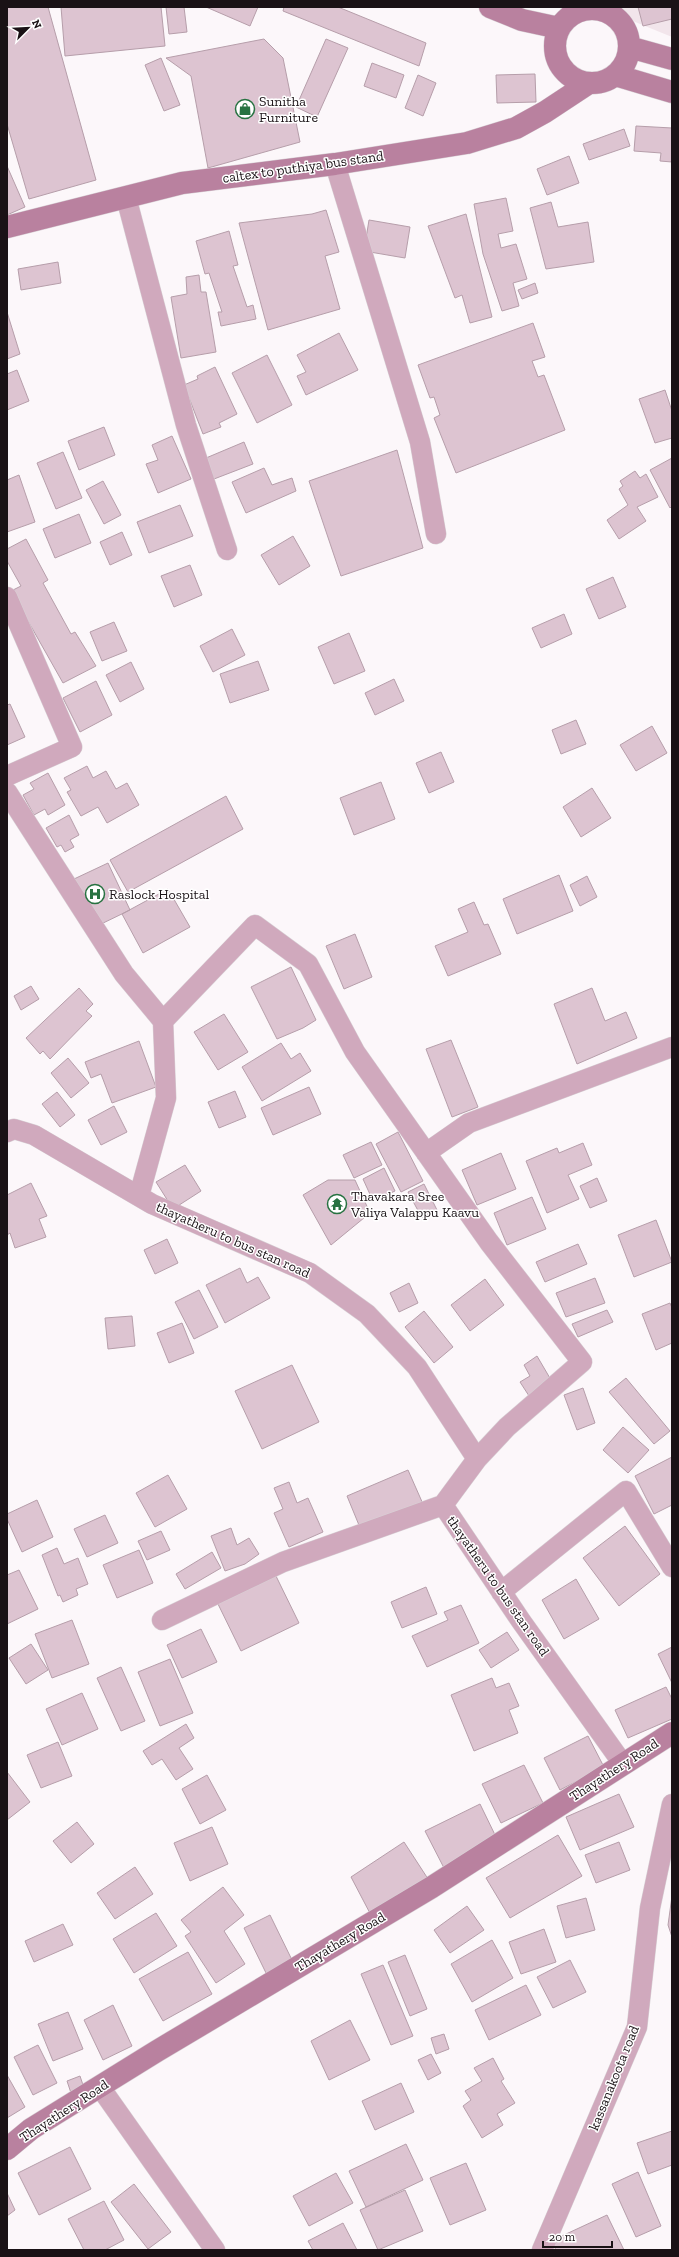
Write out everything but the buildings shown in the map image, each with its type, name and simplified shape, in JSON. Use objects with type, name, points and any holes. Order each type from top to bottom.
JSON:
[{"type":"main road","points":[[490,7],[522,20],[561,18],[582,10],[598,8],[612,14],[621,23],[627,34],[629,47],[624,63],[614,76],[598,83],[589,83],[578,81],[562,68],[555,49],[561,18]]},
{"type":"main road","points":[[629,47],[672,59]]},
{"type":"main road","points":[[614,76],[672,92]]},
{"type":"main road","name":"caltex to puthiya bus stand","points":[[7,227],[182,183],[335,164],[467,143],[516,128],[545,112],[589,83]]},
{"type":"main road","name":"Thayathery Road","points":[[7,2149],[31,2129],[432,1887],[672,1733]]},
{"type":"street","points":[[335,164],[420,442],[436,534]]},
{"type":"street","points":[[126,198],[186,425],[226,550]]},
{"type":"street","points":[[7,597],[72,747],[7,776]]},
{"type":"street","points":[[7,792],[124,974],[163,1021],[166,1098],[139,1196]]},
{"type":"street","points":[[163,1021],[255,925],[308,964],[355,1052],[489,1242],[582,1362],[507,1427],[477,1459]]},
{"type":"street","points":[[426,1153],[469,1123],[672,1047]]},
{"type":"street","name":"thayatheru to bus stan road","points":[[7,1132],[14,1129],[34,1135],[139,1196],[310,1273],[367,1314],[416,1368],[477,1459],[443,1505],[501,1592],[622,1764]]},
{"type":"street","points":[[501,1592],[626,1491],[672,1567]]},
{"type":"street","points":[[162,1620],[283,1562],[443,1505]]},
{"type":"street","name":"kassanakoota road","points":[[542,2250],[637,2028],[650,1908],[672,1804]]},
{"type":"street","points":[[100,2086],[216,2250]]},
{"type":"shaded area","points":[[615,7],[672,7],[672,37],[623,17]]},
{"type":"place","name":"Sunitha Furniture","points":[[245,109]]},
{"type":"place","name":"Raslock Hospital","points":[[95,894]]},
{"type":"place","name":"Thavakara Sree Valiya Valappu Kaavu","points":[[337,1204]]}]
